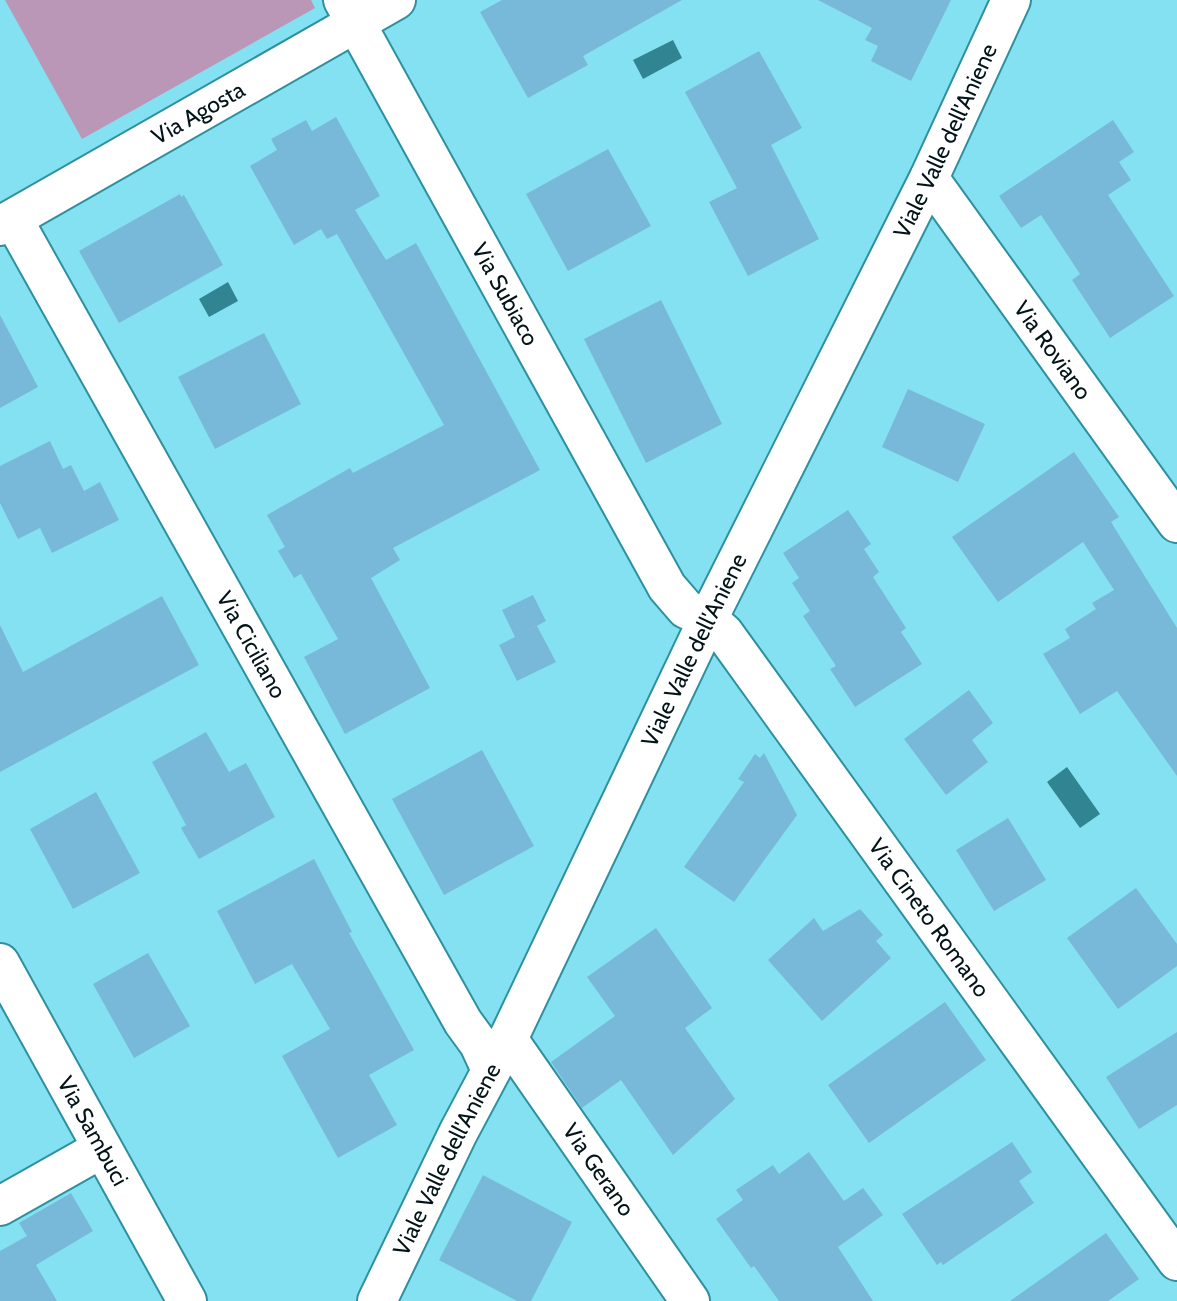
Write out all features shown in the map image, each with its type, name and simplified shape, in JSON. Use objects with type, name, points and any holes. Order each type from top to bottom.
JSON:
[{"type":"street","name":"Via Agosta","points":[[6,223],[349,12],[396,0]]},
{"type":"street","name":"Viale Valle dell'Aniene","points":[[377,1301],[458,1133],[500,1054],[708,619],[929,178],[1011,0]]},
{"type":"street","name":"Via Subiaco","points":[[349,12],[667,587]]},
{"type":"street","name":"Via Roviano","points":[[929,178],[1177,523]]},
{"type":"street","name":"Via Ciciliano","points":[[6,223],[463,1022],[480,1044],[500,1054]]},
{"type":"street","name":"Via Cineto Romano","points":[[667,587],[687,610],[708,619],[724,633],[1177,1261]]},
{"type":"street","name":"Via Sambuci","points":[[0,963],[187,1301]]},
{"type":"street","name":"Via Gerano","points":[[500,1054],[690,1301]]},
{"type":"street","points":[[0,1206],[101,1149]]},
{"type":"shaded area","points":[[5,0],[311,0],[315,8],[82,139]]},
{"type":"water","points":[[673,40],[682,58],[643,79],[633,60]]},
{"type":"water","points":[[228,282],[238,301],[209,317],[199,299]]},
{"type":"water","points":[[1067,767],[1100,814],[1080,828],[1047,782]]},
{"type":"building","points":[[502,0],[682,0],[583,56],[588,65],[528,98],[480,12]]},
{"type":"building","points":[[818,0],[951,0],[911,81],[871,61],[878,46],[865,40],[872,28]]},
{"type":"building","points":[[759,51],[802,128],[771,145],[819,239],[748,276],[709,202],[737,188],[685,92]]},
{"type":"building","points":[[336,117],[380,196],[355,210],[386,260],[416,243],[540,470],[393,548],[400,560],[371,578],[430,688],[345,734],[304,657],[338,639],[301,574],[294,578],[278,551],[285,547],[267,515],[350,468],[353,473],[444,425],[337,234],[327,239],[321,229],[294,245],[250,166],[277,150],[271,139],[306,120],[312,131]]},
{"type":"building","points":[[1113,120],[1134,152],[1119,162],[1131,180],[1108,195],[1174,296],[1110,338],[1072,280],[1080,274],[1041,215],[1021,228],[999,196]]},
{"type":"building","points":[[608,149],[651,226],[568,271],[526,194]]},
{"type":"building","points":[[180,194],[181,197],[184,195],[223,265],[119,323],[79,251]]},
{"type":"building","points":[[661,300],[722,424],[646,463],[584,339]]},
{"type":"building","points":[[0,315],[38,387],[0,408]]},
{"type":"building","points":[[264,333],[301,404],[215,449],[178,377]]},
{"type":"building","points":[[908,389],[985,424],[958,482],[882,447]]},
{"type":"building","points":[[50,441],[63,469],[71,465],[84,491],[100,482],[119,520],[52,553],[40,528],[18,539],[0,503],[0,466]]},
{"type":"building","points":[[1074,452],[1119,517],[1111,522],[1177,628],[1177,776],[1117,691],[1080,714],[1043,654],[1070,638],[1065,629],[1096,609],[1092,603],[1114,590],[1083,542],[998,602],[952,537]]},
{"type":"building","points":[[848,510],[871,544],[864,549],[879,572],[873,577],[906,628],[901,632],[922,664],[855,707],[830,669],[836,666],[803,616],[810,611],[792,583],[799,578],[783,553]]},
{"type":"building","points":[[533,595],[546,621],[518,636],[537,626],[556,662],[517,681],[499,645],[515,637],[502,610]]},
{"type":"building","points":[[162,596],[199,665],[0,772],[0,625],[23,672]]},
{"type":"building","points":[[969,690],[993,723],[972,740],[988,762],[946,795],[904,739]]},
{"type":"building","points":[[206,732],[229,772],[246,763],[275,817],[199,859],[181,828],[186,825],[152,762]]},
{"type":"building","points":[[482,750],[534,846],[444,895],[392,799]]},
{"type":"building","points":[[764,753],[797,815],[734,902],[684,867],[744,782],[738,779],[755,754],[760,758]]},
{"type":"building","points":[[96,792],[140,873],[73,909],[30,829]]},
{"type":"building","points":[[1008,818],[1046,880],[994,911],[956,850]]},
{"type":"building","points":[[314,859],[352,932],[349,933],[414,1050],[369,1075],[397,1125],[338,1158],[282,1056],[330,1029],[292,964],[255,984],[217,911]]},
{"type":"building","points":[[1136,888],[1177,944],[1177,966],[1118,1009],[1067,938]]},
{"type":"building","points":[[860,909],[883,935],[876,941],[891,958],[822,1021],[768,960],[814,918],[823,931]]},
{"type":"building","points":[[656,928],[712,1008],[685,1028],[735,1099],[673,1155],[621,1080],[582,1108],[551,1062],[615,1016],[587,977]]},
{"type":"building","points":[[148,953],[190,1026],[134,1058],[93,984]]},
{"type":"building","points":[[945,1002],[986,1060],[869,1143],[828,1085]]},
{"type":"building","points":[[1177,1032],[1177,1105],[1139,1129],[1106,1077]]},
{"type":"building","points":[[1012,1142],[1032,1172],[1019,1181],[1034,1203],[943,1265],[941,1262],[937,1265],[902,1214]]},
{"type":"building","points":[[809,1152],[844,1201],[863,1188],[883,1215],[838,1247],[873,1301],[779,1301],[716,1219],[743,1200],[736,1190],[773,1165],[779,1174]]},
{"type":"building","points":[[483,1175],[572,1222],[531,1301],[517,1301],[439,1260]]},
{"type":"building","points":[[71,1193],[93,1231],[36,1265],[57,1301],[0,1301],[0,1251],[27,1236],[19,1223]]},
{"type":"building","points":[[1106,1233],[1139,1279],[1108,1301],[1010,1301]]}]
